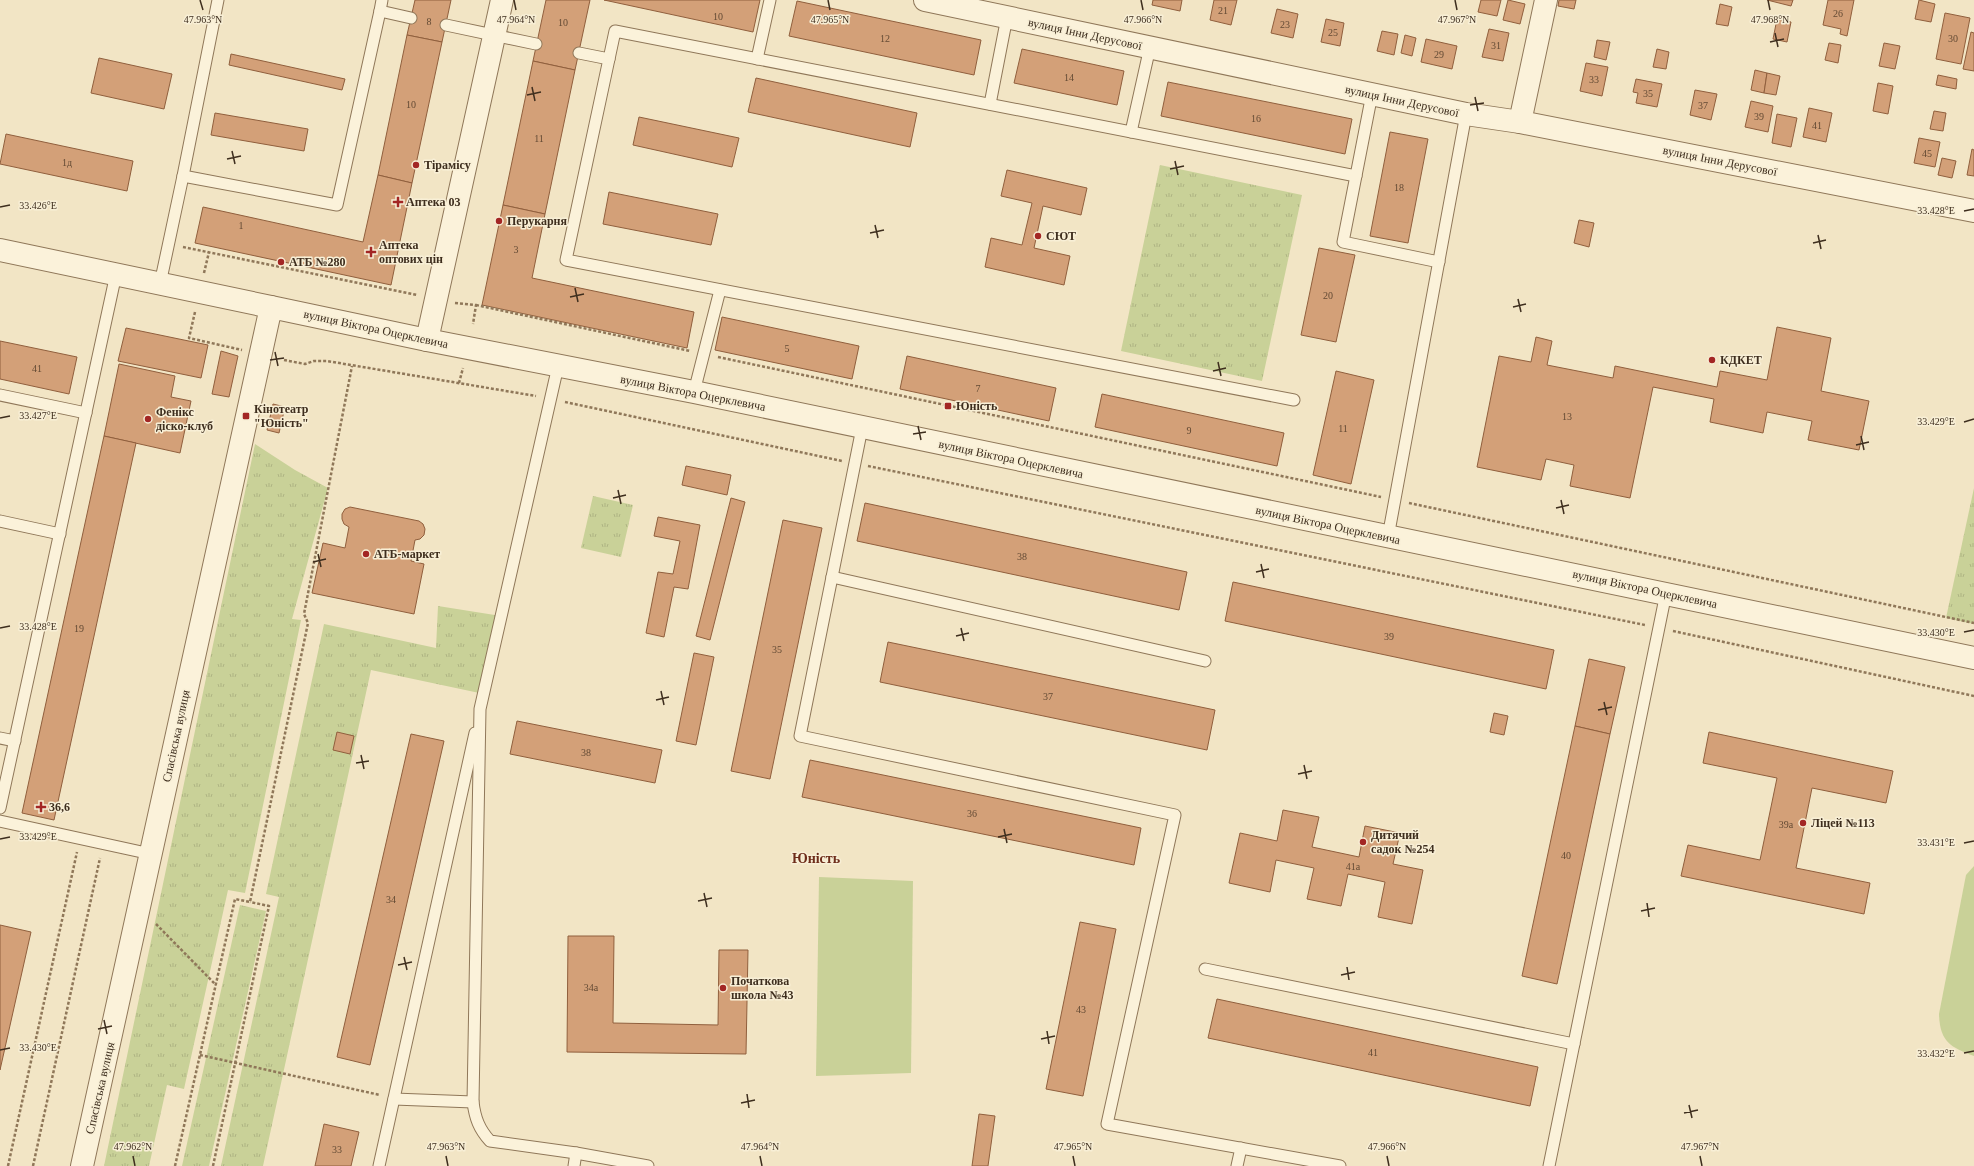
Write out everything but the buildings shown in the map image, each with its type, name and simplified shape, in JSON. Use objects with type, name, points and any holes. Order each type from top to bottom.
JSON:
[{"type":"street","points":[[427,340],[502,0]]},
{"type":"street","name":"вулиця Інни Дерусової","points":[[925,0],[1466,114],[1520,122],[1974,211]]},
{"type":"street","points":[[1520,122],[1546,0]]},
{"type":"street","name":"вулиця Віктора Оцерклевича","points":[[0,250],[427,340],[694,392],[1974,658]]},
{"type":"street","name":"Спасівська вулиця","points":[[82,1166],[140,909],[259,354],[271,307]]},
{"type":"lane","points":[[160,284],[218,0]]},
{"type":"lane","points":[[757,59],[770,0]]},
{"type":"lane","points":[[183,176],[337,205],[381,6],[411,18]]},
{"type":"lane","points":[[990,104],[1007,17]]},
{"type":"lane","points":[[446,25],[536,44]]},
{"type":"lane","points":[[1294,400],[566,260],[615,31],[1356,176]]},
{"type":"lane","points":[[1132,132],[1150,48]]},
{"type":"lane","points":[[579,53],[609,59]]},
{"type":"lane","points":[[1372,94],[1343,242],[1439,262]]},
{"type":"lane","points":[[1388,537],[1466,114]]},
{"type":"lane","points":[[0,808],[116,274]]},
{"type":"lane","points":[[694,392],[720,290]]},
{"type":"lane","points":[[379,1166],[480,709],[558,366]]},
{"type":"lane","points":[[0,395],[86,413]]},
{"type":"lane","points":[[862,428],[800,736],[1176,815],[1107,1124],[1340,1166]]},
{"type":"lane","points":[[0,521],[60,534]]},
{"type":"lane","points":[[832,577],[1205,661]]},
{"type":"lane","points":[[1548,1166],[1666,593]]},
{"type":"lane","points":[[480,709],[474,1115],[479,1128],[490,1141],[576,1153],[648,1166]]},
{"type":"lane","points":[[0,738],[15,741]]},
{"type":"lane","points":[[0,821],[151,854]]},
{"type":"lane","points":[[1205,968],[1574,1044]]},
{"type":"lane","points":[[394,1099],[473,1102]]},
{"type":"lane","points":[[1237,1166],[1241,1148]]},
{"type":"lane","points":[[574,1166],[576,1153]]},
{"type":"path","points":[[168,244],[423,297]]},
{"type":"path","points":[[203,278],[208,252]]},
{"type":"path","points":[[450,302],[476,305],[1974,623]]},
{"type":"path","points":[[472,324],[476,305]]},
{"type":"path","points":[[196,307],[189,338],[244,351]]},
{"type":"path","points":[[284,360],[305,364],[327,361],[550,399],[855,464],[1659,628],[1974,696]]},
{"type":"path","points":[[250,902],[308,623],[304,614],[352,366]]},
{"type":"path","points":[[459,383],[463,366]]},
{"type":"path","points":[[8,1166],[80,839]]},
{"type":"path","points":[[32,1166],[103,844]]},
{"type":"path","points":[[175,1166],[235,899],[269,906],[213,1166]]},
{"type":"path","points":[[140,909],[216,985]]},
{"type":"path","points":[[200,1055],[394,1099]]},
{"type":"green space","points":[[1160,165],[1302,195],[1262,381],[1121,351]]},
{"type":"green space","points":[[255,444],[295,470],[328,488],[292,619],[301,620],[245,893],[228,890],[184,1089],[167,1085],[149,1166],[104,1166]]},
{"type":"green space","points":[[1974,488],[1974,624],[1946,618]]},
{"type":"green space","points":[[593,496],[633,505],[621,557],[581,548]]},
{"type":"green space","points":[[438,606],[501,616],[484,694],[371,670],[263,1166],[221,1166],[279,897],[266,894],[324,624],[436,648]]},
{"type":"green space","points":[[1974,866],[1974,1056],[1959,1050],[1948,1042],[1942,1031],[1939,1014],[1966,875]]},
{"type":"green space","points":[[819,877],[913,881],[911,1073],[816,1076]]},
{"type":"green space","points":[[240,905],[266,911],[209,1166],[182,1166]]},
{"type":"place","name":"Тірамісу","points":[[416,165]]},
{"type":"place","name":"Аптека 03","points":[[398,202]]},
{"type":"place","name":"Перукарня","points":[[499,221]]},
{"type":"place","name":"СЮТ","points":[[1038,236]]},
{"type":"place","name":"Аптека оптових цін","points":[[371,252]]},
{"type":"place","name":"АТБ №280","points":[[281,262]]},
{"type":"place","name":"КДКЕТ","points":[[1712,360]]},
{"type":"place","name":"Юність","points":[[948,406]]},
{"type":"place","name":"Кінотеатр \"Юність\"","points":[[246,416]]},
{"type":"place","name":"Фенікс діско-клуб","points":[[148,419]]},
{"type":"place","name":"АТБ-маркет","points":[[366,554]]},
{"type":"place","name":"36,6","points":[[41,807]]},
{"type":"place","name":"Ліцей №113","points":[[1803,823]]},
{"type":"place","name":"Дитячий садок №254","points":[[1363,842]]},
{"type":"place","name":"Початкова школа №43","points":[[723,988]]},
{"type":"district","name":"Юність","points":[[816,858]]}]
